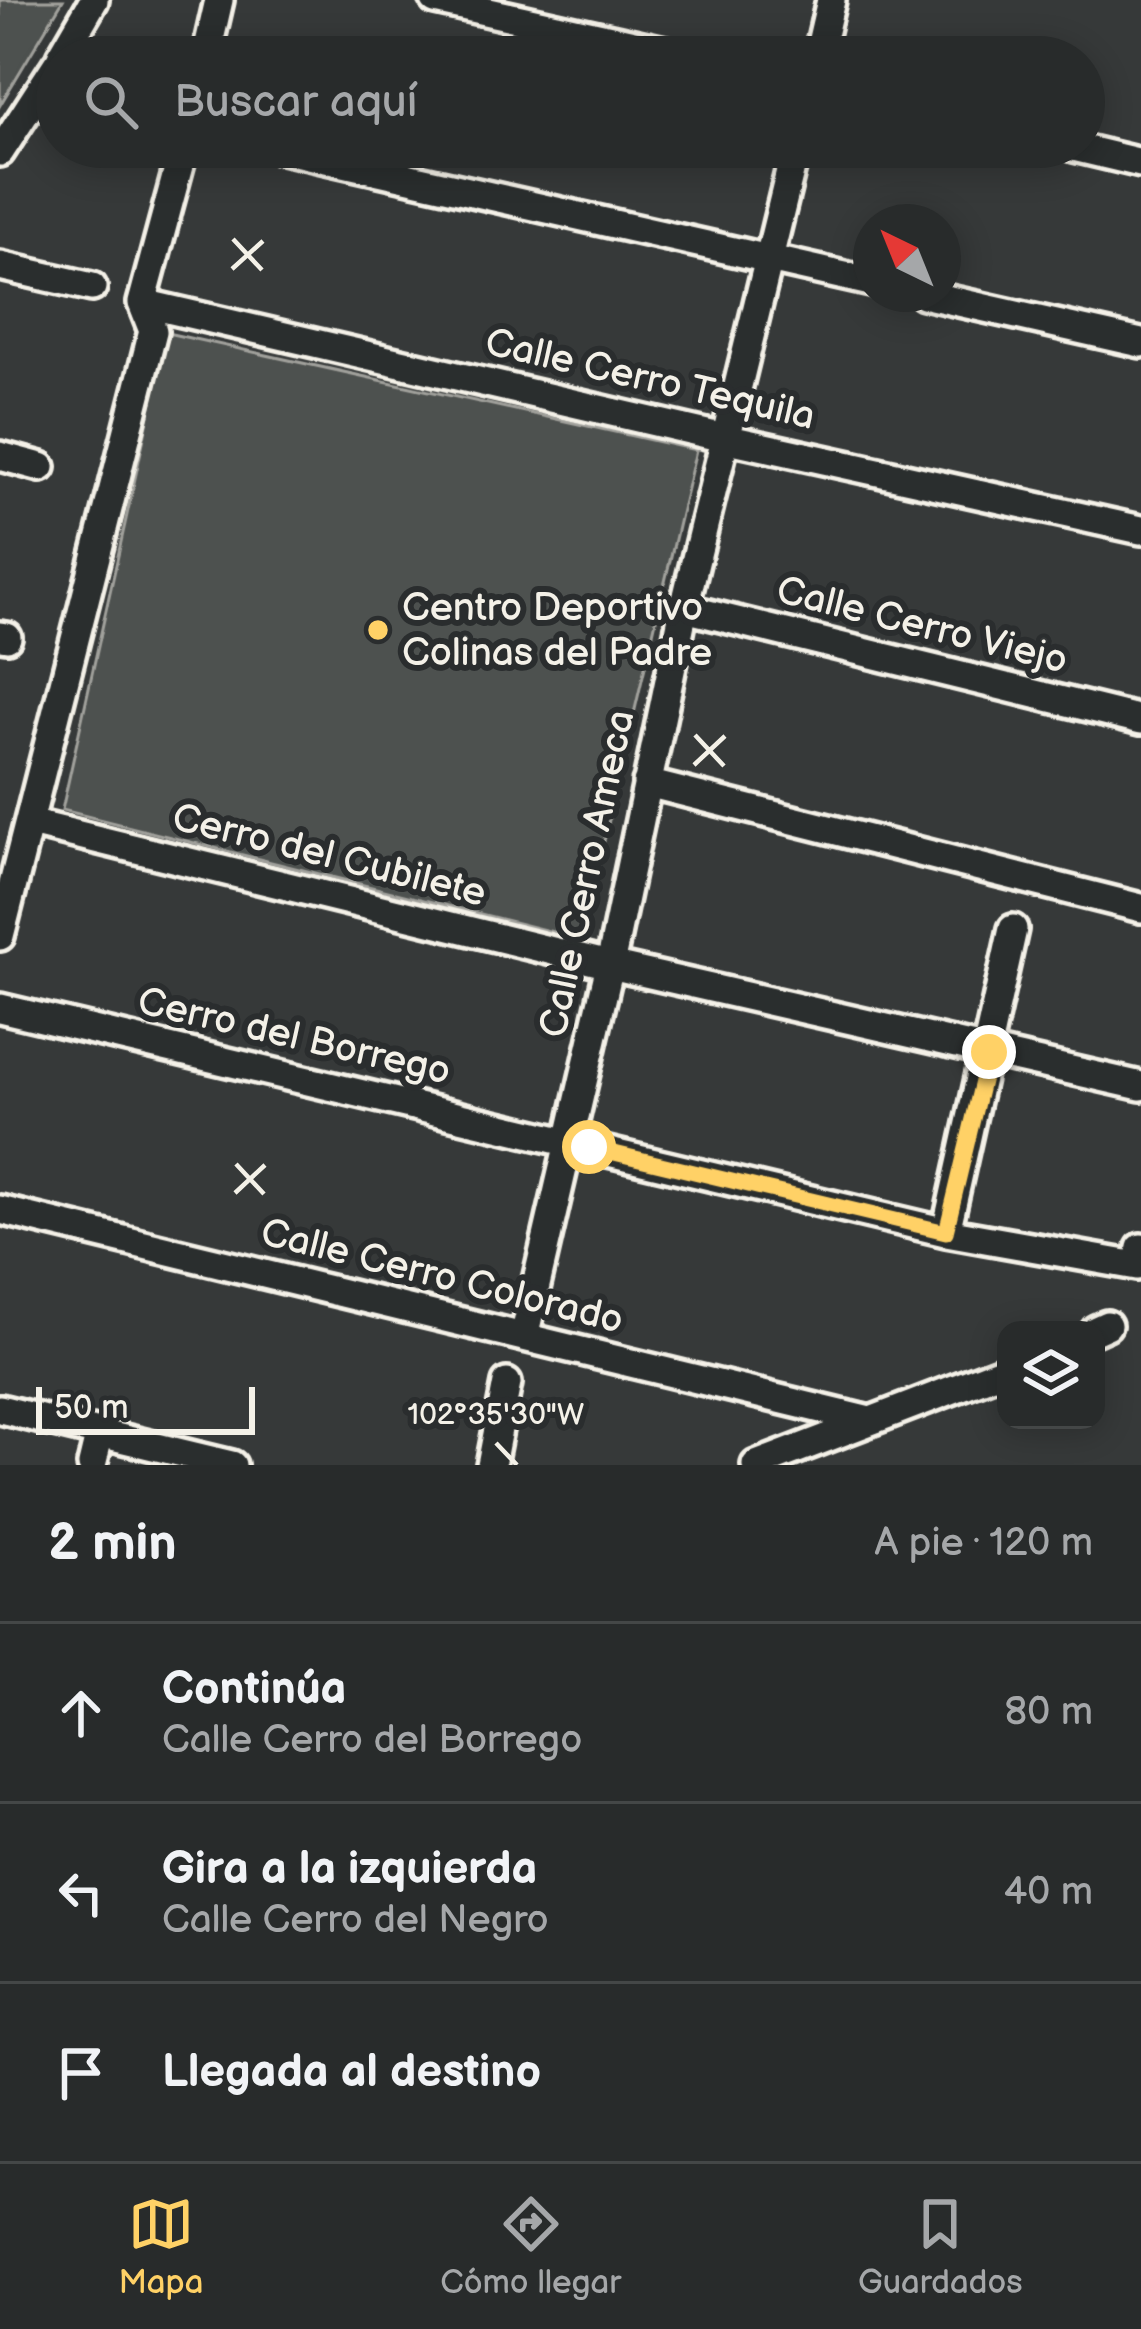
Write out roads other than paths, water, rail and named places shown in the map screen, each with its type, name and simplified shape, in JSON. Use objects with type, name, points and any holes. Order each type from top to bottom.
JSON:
[{"type":"street","points":[[73,36],[94,0]]},
{"type":"street","points":[[211,36],[219,0]]},
{"type":"street","points":[[435,0],[597,36]]},
{"type":"street","points":[[823,36],[831,0]]},
{"type":"street","points":[[0,152],[36,111]]},
{"type":"street","points":[[1105,155],[1141,164]]},
{"type":"street","points":[[0,936],[153,331],[142,303],[178,168]]},
{"type":"street","points":[[366,168],[853,278]]},
{"type":"street","name":"Calle Cerro Ameca","points":[[524,1336],[610,965],[684,608],[791,168]]},
{"type":"street","points":[[0,266],[92,287]]},
{"type":"street","name":"Calle Cerro Tequila","points":[[142,303],[1141,530]]},
{"type":"street","points":[[961,303],[1141,343]]},
{"type":"street","points":[[0,457],[41,467]]},
{"type":"street","name":"Calle Cerro Viejo","points":[[684,608],[1141,720]]},
{"type":"street","points":[[647,783],[1141,908]]},
{"type":"street","name":"Cerro del Cubilete","points":[[30,823],[610,965],[1141,1087]]},
{"type":"street","points":[[946,1232],[1013,929]]},
{"type":"street","name":"Cerro del Borrego","points":[[0,1008],[946,1232],[1139,1257]]},
{"type":"street","name":"Calle Cerro Colorado","points":[[0,1210],[866,1420]]},
{"type":"street","points":[[756,1465],[997,1373]]},
{"type":"street","points":[[491,1465],[507,1383]]},
{"type":"street","points":[[0,1409],[232,1465]]},
{"type":"street","points":[[92,1465],[100,1432]]},
{"type":"place","name":"Centro Deportivo Colinas del Padre","points":[[378,630]]}]
